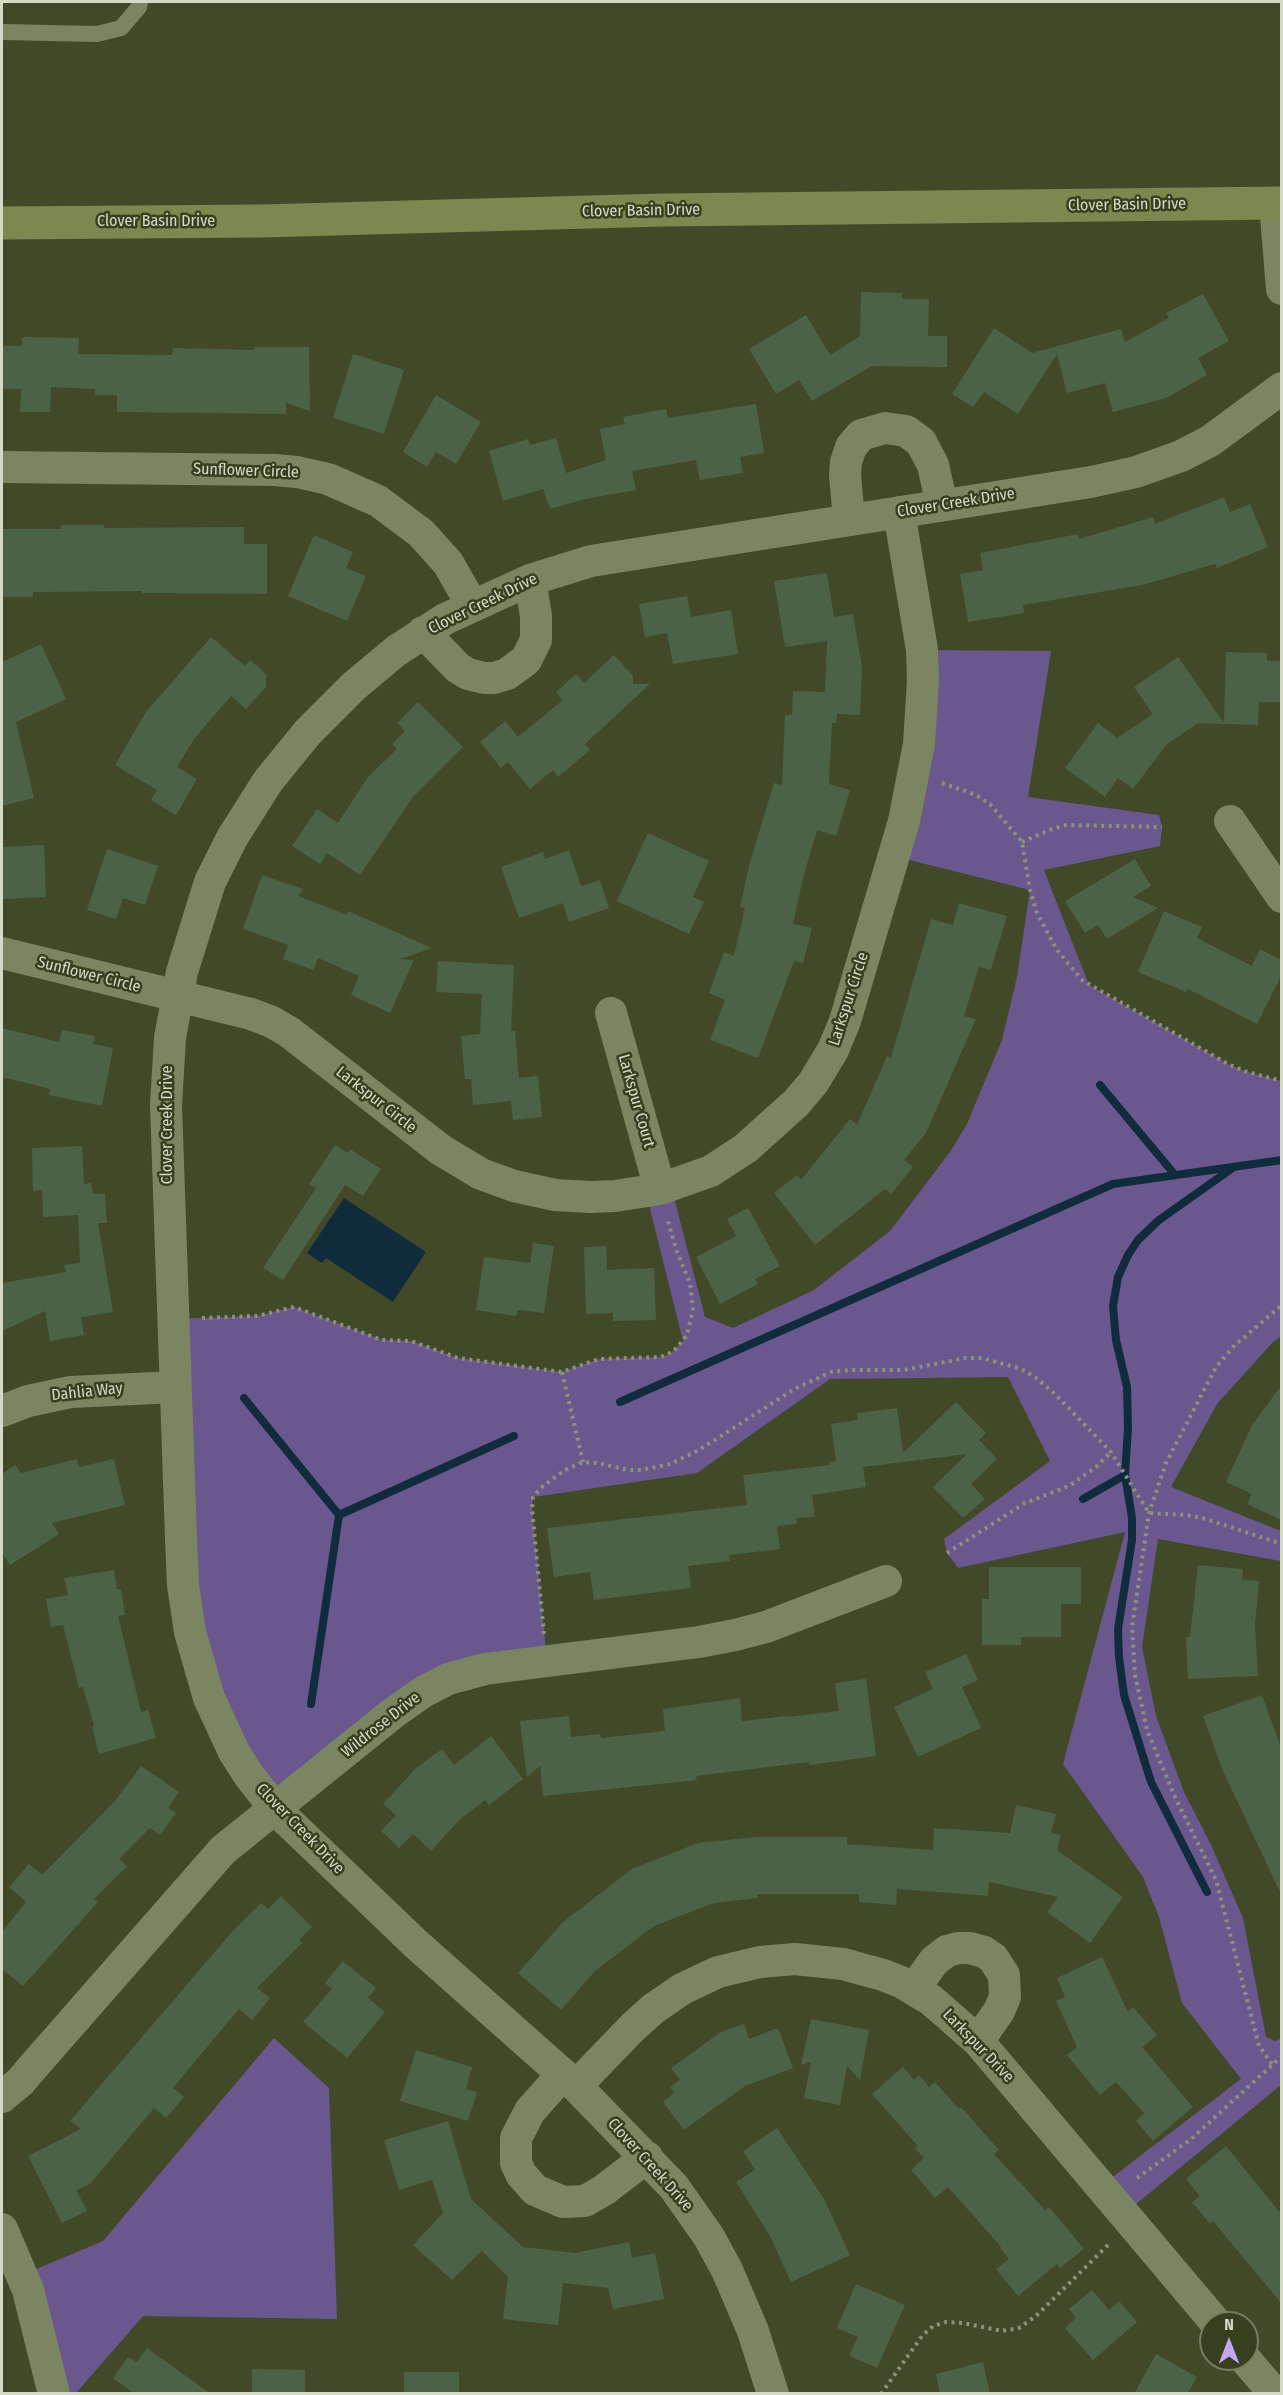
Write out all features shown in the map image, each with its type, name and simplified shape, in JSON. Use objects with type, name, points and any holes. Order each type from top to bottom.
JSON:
[{"type":"street","name":"Clover Basin Drive","points":[[2,223],[261,221],[664,210],[1278,203]]},
{"type":"street","points":[[1278,203],[1281,289]]},
{"type":"street","name":"Clover Creek Drive","points":[[773,2394],[753,2331],[727,2270],[692,2212],[646,2157],[570,2080],[416,1944],[275,1809],[248,1774],[223,1731],[209,1698],[190,1632],[181,1550],[166,1105],[167,1062],[177,997],[190,943],[210,882],[232,838],[255,799],[287,757],[331,708],[375,667],[423,632],[472,605],[530,580],[591,561],[1091,482],[1164,463],[1210,441],[1281,388]]},
{"type":"street","points":[[849,519],[845,475],[851,447],[861,435],[885,428],[906,431],[921,442],[935,471],[942,505]]},
{"type":"street","name":"Sunflower Circle","points":[[2,467],[275,470],[328,479],[378,501],[421,533],[448,563],[472,605]]},
{"type":"street","name":"Larkspur Circle","points":[[177,997],[258,1016],[281,1026],[441,1150],[490,1178],[526,1190],[566,1196],[663,1200],[693,1179],[723,1164],[746,1148],[788,1110],[808,1089],[824,1067],[845,1021],[903,821],[919,744],[923,692],[922,650],[899,512]]},
{"type":"street","points":[[423,632],[458,668],[468,674],[484,678],[507,674],[526,660],[536,640],[530,580]]},
{"type":"street","points":[[1230,821],[1281,897]]},
{"type":"street","name":"Sunflower Circle","points":[[2,953],[177,997]]},
{"type":"street","name":"Larkspur Court","points":[[611,1013],[663,1200]]},
{"type":"street","name":"Dahlia Way","points":[[2,1411],[28,1401],[71,1392],[176,1387]]},
{"type":"street","name":"Wildrose Drive","points":[[2,2097],[20,2082],[210,1862],[399,1709],[448,1679],[485,1669],[699,1642],[735,1635],[766,1627],[886,1581]]},
{"type":"street","points":[[914,1989],[934,1961],[948,1951],[970,1948],[993,1958],[1004,1975],[1005,1998],[999,2011],[978,2041]]},
{"type":"street","name":"Larkspur Drive","points":[[570,2080],[668,1998],[701,1979],[740,1966],[795,1959],[828,1961],[870,1971],[914,1989],[949,2013],[978,2041],[1206,2311]]},
{"type":"street","points":[[570,2080],[530,2111],[516,2138],[516,2163],[535,2190],[563,2202],[585,2201],[604,2190],[646,2157]]},
{"type":"street","points":[[2,2229],[28,2290],[54,2394]]},
{"type":"street","points":[[1254,2371],[1270,2392]]},
{"type":"lane","points":[[2,32],[97,34],[121,28],[139,7],[140,2]]},
{"type":"path","points":[[938,782],[976,795],[990,804],[1022,842],[1030,890],[1037,913],[1057,950],[1082,980],[1228,1064],[1281,1081]]},
{"type":"path","points":[[1022,842],[1066,825],[1162,827]]},
{"type":"path","points":[[198,1318],[257,1316],[294,1307],[382,1340],[416,1341],[458,1358],[562,1372],[599,1359],[651,1359],[666,1356],[679,1346],[687,1335],[693,1314],[692,1289],[677,1252],[663,1200]]},
{"type":"path","points":[[1272,2064],[1259,2046],[1216,1880],[1151,1744],[1141,1711],[1132,1658],[1132,1628],[1149,1513],[1166,1463],[1207,1381],[1235,1345],[1281,1305]]},
{"type":"path","points":[[544,1635],[532,1509],[533,1497],[554,1477],[583,1462],[628,1470],[662,1466],[699,1450],[796,1388],[831,1372],[903,1370],[966,1358],[982,1358],[1002,1363],[1035,1377],[1083,1421],[1112,1452],[1149,1513]]},
{"type":"path","points":[[562,1372],[583,1462]]},
{"type":"path","points":[[948,1553],[1025,1503],[1069,1486],[1112,1452]]},
{"type":"path","points":[[1149,1513],[1186,1515],[1206,1519],[1281,1544]]},
{"type":"path","points":[[1137,2178],[1190,2140],[1281,2056]]},
{"type":"path","points":[[881,2394],[922,2336],[933,2326],[946,2322],[1002,2331],[1019,2328],[1036,2316],[1113,2241]]},
{"type":"shaded area","points":[[922,650],[1051,651],[1028,797],[1159,815],[1162,827],[1160,846],[1044,870],[1089,985],[1228,1064],[1281,1081],[1281,1336],[1217,1404],[1171,1487],[1281,1531],[1281,1561],[1158,1539],[1142,1647],[1156,1716],[1184,1792],[1211,1845],[1243,1918],[1266,2037],[1275,2041],[1281,2038],[1281,2085],[1125,2213],[1102,2185],[1241,2079],[1182,2003],[1159,1917],[1143,1877],[1063,1764],[1125,1532],[958,1568],[947,1553],[944,1539],[1050,1461],[1008,1377],[830,1379],[697,1473],[533,1497],[532,1509],[547,1661],[485,1669],[275,1809],[209,1698],[173,1319],[257,1316],[294,1307],[382,1340],[411,1341],[458,1358],[562,1372],[599,1359],[661,1357],[670,1354],[683,1341],[646,1193],[671,1186],[705,1317],[733,1328],[814,1290],[890,1231],[950,1152],[967,1124],[1002,1040],[1017,977],[1030,890],[893,856]]},
{"type":"shaded area","points":[[274,2038],[329,2088],[337,2319],[143,2316],[76,2393],[54,2393],[22,2275],[103,2241]]},
{"type":"water","points":[[344,1198],[426,1252],[393,1302],[326,1258],[322,1263],[307,1253]]},
{"type":"building","points":[[861,292],[902,293],[902,299],[929,299],[928,336],[947,336],[947,367],[872,366],[812,401],[799,380],[776,394],[749,349],[806,315],[830,355],[860,336]]},
{"type":"building","points":[[1203,294],[1229,341],[1198,358],[1207,375],[1166,398],[1113,412],[1105,383],[1067,393],[1057,354],[1018,414],[984,392],[973,407],[952,394],[994,328],[1032,353],[1121,329],[1125,342],[1169,318],[1166,313]]},
{"type":"building","points":[[22,337],[79,338],[78,354],[172,355],[173,348],[254,350],[254,347],[309,347],[310,411],[286,403],[286,414],[117,412],[117,395],[95,395],[95,389],[51,387],[50,412],[20,412],[21,389],[2,389],[2,346],[22,346]]},
{"type":"building","points":[[353,354],[404,370],[384,434],[333,418]]},
{"type":"building","points":[[436,395],[481,422],[456,464],[436,452],[427,467],[403,452]]},
{"type":"building","points":[[756,404],[764,453],[740,457],[743,473],[700,480],[696,460],[632,471],[636,490],[585,499],[550,509],[543,489],[503,501],[489,451],[528,439],[530,445],[556,438],[566,473],[606,460],[600,429],[625,424],[623,417],[666,409],[668,418]]},
{"type":"building","points":[[1224,497],[1230,512],[1250,504],[1268,547],[1217,568],[1215,564],[1142,585],[1023,605],[1024,613],[968,622],[960,574],[983,570],[980,553],[1078,534],[1079,539],[1153,517],[1155,524]]},
{"type":"building","points":[[61,525],[104,525],[104,528],[244,527],[244,544],[267,544],[267,594],[142,593],[142,591],[33,592],[33,597],[2,597],[2,529],[61,529]]},
{"type":"building","points":[[314,535],[353,552],[346,568],[366,576],[347,621],[288,596]]},
{"type":"building","points":[[827,573],[834,617],[853,614],[862,667],[860,715],[837,714],[836,723],[832,723],[829,784],[850,790],[836,836],[817,830],[793,924],[812,928],[803,963],[794,961],[758,1058],[710,1040],[725,1000],[709,993],[724,952],[734,956],[745,908],[740,907],[750,862],[774,783],[782,785],[785,715],[792,715],[793,691],[825,692],[827,641],[785,647],[774,581]]},
{"type":"building","points":[[687,596],[691,617],[731,610],[738,654],[673,664],[667,633],[645,637],[639,604]]},
{"type":"building","points":[[211,637],[245,666],[250,660],[266,674],[266,687],[246,709],[231,696],[194,739],[177,767],[197,779],[176,815],[151,800],[157,790],[115,765],[146,712]]},
{"type":"building","points":[[41,644],[66,699],[16,722],[34,798],[2,806],[2,662]]},
{"type":"building","points":[[1226,652],[1267,653],[1267,661],[1281,661],[1280,702],[1259,702],[1258,725],[1198,723],[1166,745],[1133,789],[1118,778],[1105,797],[1065,768],[1098,723],[1117,738],[1153,714],[1134,687],[1178,657],[1224,723]]},
{"type":"building","points":[[614,655],[633,676],[633,684],[650,684],[585,744],[590,750],[558,777],[553,770],[530,789],[508,762],[501,768],[480,742],[505,721],[518,737],[563,700],[556,692],[576,674],[584,683]]},
{"type":"building","points":[[418,702],[463,747],[413,797],[360,875],[327,853],[320,864],[292,846],[317,809],[338,823],[368,777],[397,749],[392,744],[405,731],[397,723]]},
{"type":"building","points":[[648,833],[709,861],[693,897],[704,902],[689,934],[617,901]]},
{"type":"building","points":[[44,845],[46,897],[2,899],[2,847]]},
{"type":"building","points":[[107,849],[158,866],[145,905],[123,898],[116,919],[87,910]]},
{"type":"building","points":[[569,850],[581,886],[600,880],[609,908],[569,922],[563,903],[519,918],[501,867],[543,852],[545,859]]},
{"type":"building","points":[[1135,859],[1151,886],[1133,897],[1158,908],[1107,939],[1098,925],[1085,933],[1065,901]]},
{"type":"building","points":[[262,875],[303,889],[298,896],[347,915],[348,911],[432,948],[400,959],[414,960],[390,1013],[351,995],[359,976],[318,958],[313,970],[283,959],[288,945],[243,929]]},
{"type":"building","points":[[959,903],[1007,916],[991,970],[979,967],[964,1016],[976,1019],[926,1133],[904,1160],[913,1167],[891,1194],[885,1189],[815,1245],[774,1193],[797,1175],[801,1180],[850,1119],[857,1125],[887,1056],[891,1058],[931,919],[953,925]]},
{"type":"building","points":[[1164,911],[1202,927],[1197,938],[1252,966],[1260,949],[1281,960],[1281,976],[1257,1024],[1188,989],[1186,992],[1138,972]]},
{"type":"building","points":[[438,961],[514,965],[511,1031],[515,1031],[519,1078],[538,1076],[542,1117],[513,1120],[511,1101],[473,1105],[471,1079],[465,1079],[461,1036],[480,1034],[482,994],[436,992]]},
{"type":"building","points":[[2,1028],[59,1042],[62,1030],[95,1036],[93,1044],[113,1048],[102,1106],[49,1095],[50,1089],[2,1077]]},
{"type":"building","points":[[335,1145],[348,1153],[350,1149],[381,1169],[363,1196],[345,1185],[283,1280],[263,1268],[316,1188],[309,1184]]},
{"type":"building","points":[[82,1146],[84,1184],[91,1183],[93,1194],[105,1194],[107,1223],[98,1223],[113,1312],[81,1317],[84,1335],[50,1341],[45,1311],[2,1331],[2,1283],[66,1272],[64,1265],[80,1263],[78,1215],[43,1217],[42,1190],[33,1191],[32,1148]]},
{"type":"building","points":[[748,1208],[780,1266],[755,1279],[758,1284],[720,1304],[696,1257],[736,1236],[727,1219]]},
{"type":"building","points":[[533,1243],[554,1246],[544,1313],[518,1310],[516,1316],[476,1310],[484,1257],[530,1263]]},
{"type":"building","points":[[606,1246],[607,1270],[654,1268],[656,1320],[613,1321],[613,1313],[586,1314],[584,1247]]},
{"type":"building","points":[[1281,1386],[1281,1520],[1247,1504],[1252,1494],[1226,1482],[1252,1425]]},
{"type":"building","points":[[956,1402],[986,1433],[979,1440],[997,1459],[971,1484],[985,1499],[963,1518],[933,1487],[967,1454],[863,1467],[866,1487],[812,1495],[815,1517],[796,1518],[797,1524],[777,1526],[780,1549],[729,1555],[730,1561],[688,1566],[691,1588],[594,1600],[590,1572],[554,1577],[547,1528],[747,1505],[743,1475],[830,1465],[829,1462],[836,1461],[831,1424],[858,1420],[857,1413],[897,1408],[903,1453]]},
{"type":"building","points":[[77,1459],[79,1467],[114,1459],[125,1505],[52,1523],[59,1534],[10,1565],[2,1553],[2,1474],[15,1465],[21,1473]]},
{"type":"building","points":[[1198,1565],[1243,1569],[1242,1580],[1259,1581],[1255,1624],[1258,1676],[1188,1679],[1186,1637],[1190,1637]]},
{"type":"building","points":[[989,1567],[1081,1567],[1081,1604],[1061,1604],[1061,1637],[1021,1637],[1021,1645],[982,1645],[982,1599],[989,1599]]},
{"type":"building","points":[[114,1570],[117,1589],[121,1589],[125,1615],[118,1616],[141,1712],[148,1710],[156,1738],[99,1754],[92,1727],[94,1726],[83,1687],[79,1688],[63,1625],[51,1627],[46,1599],[68,1595],[64,1578]]},
{"type":"building","points":[[966,1654],[978,1680],[962,1687],[981,1728],[918,1757],[894,1707],[933,1689],[925,1672]]},
{"type":"building","points":[[866,1679],[876,1756],[696,1776],[697,1780],[543,1796],[540,1766],[527,1777],[520,1721],[569,1716],[571,1737],[600,1734],[601,1738],[665,1731],[663,1709],[740,1698],[742,1721],[839,1711],[835,1683]]},
{"type":"building","points":[[1262,1695],[1281,1748],[1281,1894],[1223,1771],[1203,1716]]},
{"type":"building","points":[[491,1736],[523,1779],[489,1805],[485,1800],[460,1819],[431,1851],[413,1834],[399,1848],[381,1831],[396,1815],[383,1804],[416,1768],[442,1749],[454,1765]]},
{"type":"building","points":[[141,1766],[179,1792],[168,1808],[176,1813],[160,1835],[150,1828],[119,1859],[127,1866],[94,1899],[98,1902],[23,1986],[2,1969],[2,1932],[26,1902],[9,1887],[29,1864],[42,1875],[116,1800]]},
{"type":"building","points":[[1016,1805],[1056,1814],[1051,1833],[1061,1835],[1057,1850],[1123,1897],[1090,1943],[1047,1912],[1058,1897],[989,1882],[988,1896],[897,1889],[896,1905],[859,1902],[859,1894],[757,1894],[758,1898],[714,1903],[654,1926],[595,1971],[561,2010],[518,1973],[563,1922],[632,1869],[698,1843],[757,1837],[847,1837],[847,1844],[933,1850],[934,1828],[1010,1833]]},
{"type":"building","points":[[281,1896],[312,1927],[299,1940],[302,1943],[257,1988],[270,1998],[252,2020],[239,2009],[173,2088],[184,2097],[166,2118],[154,2108],[90,2184],[76,2190],[87,2211],[62,2223],[28,2156],[81,2129],[70,2121],[230,1934],[261,1903],[268,1909]]},
{"type":"building","points":[[1102,1957],[1128,2012],[1133,2007],[1157,2035],[1142,2047],[1193,2107],[1153,2141],[1136,2121],[1144,2113],[1116,2082],[1100,2095],[1067,2055],[1077,2047],[1056,2001],[1065,1997],[1057,1978]]},
{"type":"building","points":[[343,1961],[376,1988],[368,1998],[385,2012],[347,2058],[303,2022],[332,1989],[325,1983]]},
{"type":"building","points":[[811,2019],[869,2030],[860,2080],[847,2066],[840,2105],[804,2098],[811,2062],[801,2065]]},
{"type":"building","points":[[744,2024],[749,2039],[778,2028],[793,2068],[745,2086],[684,2130],[663,2102],[674,2093],[670,2087],[680,2080],[671,2068],[721,2032]]},
{"type":"building","points":[[416,2050],[472,2067],[466,2089],[477,2092],[468,2121],[400,2101]]},
{"type":"building","points":[[903,2067],[914,2080],[919,2075],[929,2087],[935,2082],[959,2109],[961,2107],[999,2150],[994,2154],[1045,2210],[1049,2207],[1084,2249],[1060,2268],[1057,2264],[1018,2296],[996,2269],[1009,2259],[1001,2247],[948,2187],[935,2198],[911,2170],[924,2158],[915,2148],[918,2146],[872,2094]]},
{"type":"building","points":[[448,2121],[471,2199],[523,2247],[575,2253],[629,2242],[632,2258],[655,2253],[664,2299],[613,2309],[608,2288],[563,2283],[558,2325],[503,2319],[508,2277],[482,2251],[452,2280],[413,2245],[443,2213],[432,2180],[399,2190],[384,2140]]},
{"type":"building","points":[[777,2128],[824,2199],[850,2255],[791,2282],[770,2236],[736,2182],[755,2170],[743,2151]]},
{"type":"building","points":[[1226,2146],[1281,2214],[1281,2303],[1213,2221],[1210,2224],[1192,2202],[1200,2196],[1186,2179]]},
{"type":"building","points":[[856,2284],[905,2305],[877,2368],[849,2356],[858,2337],[837,2328]]},
{"type":"building","points":[[1092,2290],[1109,2310],[1119,2301],[1137,2322],[1093,2360],[1065,2328],[1076,2318],[1069,2309]]},
{"type":"building","points":[[147,2348],[211,2394],[135,2394],[113,2378],[128,2357],[137,2362]]},
{"type":"building","points":[[1156,2354],[1197,2377],[1187,2394],[1134,2394]]},
{"type":"building","points":[[983,2362],[990,2394],[940,2394],[936,2374]]},
{"type":"building","points":[[252,2369],[305,2370],[305,2394],[252,2394]]},
{"type":"building","points":[[404,2372],[459,2372],[459,2394],[404,2394]]},
{"type":"waterway","points":[[1100,1085],[1175,1175]]},
{"type":"waterway","points":[[620,1402],[1113,1184],[1282,1160]]},
{"type":"waterway","points":[[1207,1892],[1151,1782],[1124,1695],[1118,1629],[1132,1540],[1132,1518],[1125,1475],[1128,1428],[1127,1387],[1116,1340],[1113,1306],[1118,1277],[1138,1240],[1159,1220],[1234,1167]]},
{"type":"waterway","points":[[244,1398],[339,1515],[311,1704]]},
{"type":"waterway","points":[[339,1515],[514,1436]]},
{"type":"waterway","points":[[1083,1499],[1125,1475]]}]
